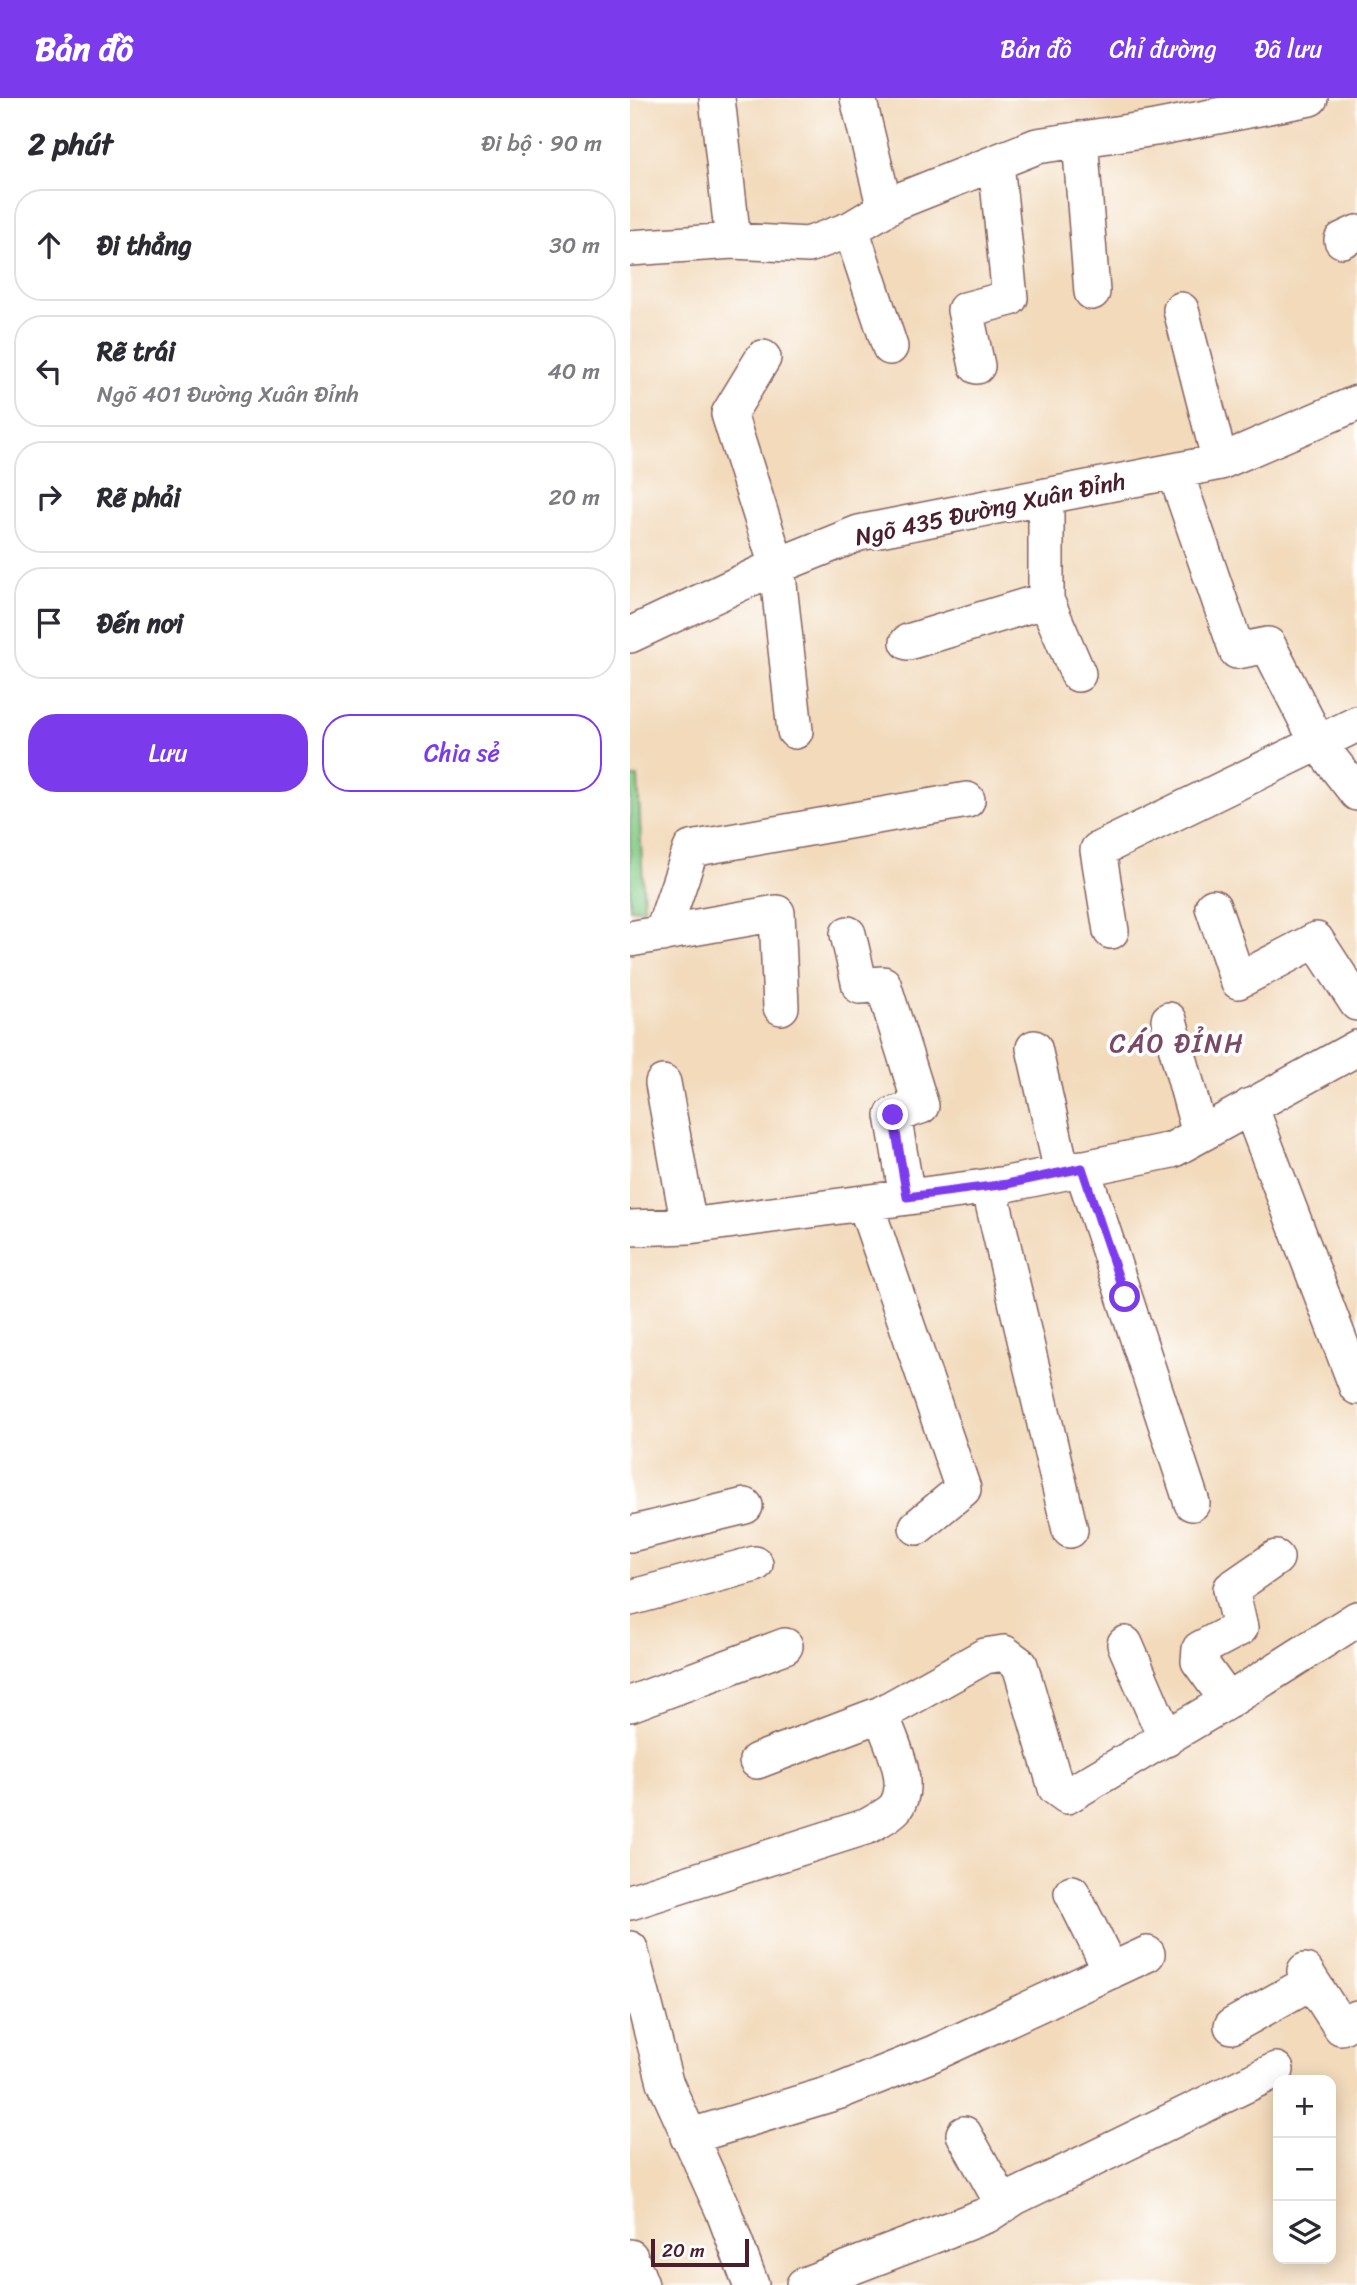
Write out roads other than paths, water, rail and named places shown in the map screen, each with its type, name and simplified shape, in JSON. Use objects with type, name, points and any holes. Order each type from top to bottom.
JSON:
[{"type":"street","points":[[717,98],[733,241]]},
{"type":"street","points":[[858,98],[885,209]]},
{"type":"street","points":[[630,248],[733,241],[808,245],[850,229],[885,209],[1037,146],[1311,98]]},
{"type":"street","points":[[1080,139],[1093,292]]},
{"type":"street","points":[[977,366],[965,310],[1010,298],[996,163]]},
{"type":"street","points":[[850,229],[890,348]]},
{"type":"street","points":[[1181,310],[1220,462]]},
{"type":"street","points":[[763,358],[729,414],[777,566],[794,731]]},
{"type":"street","name":"Ngõ 435 Đường Xuân Đỉnh","points":[[630,635],[777,566],[859,533],[1220,462],[1357,402]]},
{"type":"street","points":[[1175,471],[1237,651],[1268,645],[1318,743],[1357,793]]},
{"type":"street","points":[[1045,496],[1046,600],[1078,674]]},
{"type":"street","points":[[908,642],[1046,600]]},
{"type":"street","points":[[1111,932],[1098,850],[1357,724]]},
{"type":"street","points":[[646,937],[691,849],[967,800]]},
{"type":"street","points":[[1213,907],[1238,981],[1316,940],[1357,1003]]},
{"type":"street","points":[[646,937],[777,913],[781,1007]]},
{"type":"street","points":[[848,934],[860,986],[883,984],[921,1106],[893,1115],[907,1197]]},
{"type":"street","points":[[1169,1020],[1200,1134]]},
{"type":"street","points":[[1034,1048],[1072,1170],[1192,1503]]},
{"type":"street","points":[[630,1228],[689,1226],[989,1186],[1172,1150],[1357,1048]]},
{"type":"street","points":[[663,1083],[689,1226]]},
{"type":"street","points":[[1250,1106],[1357,1387]]},
{"type":"street","points":[[989,1186],[1070,1530]]},
{"type":"street","points":[[866,1203],[963,1489],[916,1527]]},
{"type":"street","points":[[630,1534],[745,1506]]},
{"type":"street","points":[[1228,1701],[1199,1661],[1200,1649],[1240,1628],[1231,1589],[1276,1558]]},
{"type":"street","points":[[630,1598],[755,1564]]},
{"type":"street","points":[[757,1761],[881,1714],[985,1656],[1004,1653],[1020,1665],[1060,1793],[1067,1796],[1166,1739],[1357,1619]]},
{"type":"street","points":[[1125,1644],[1166,1739]]},
{"type":"street","points":[[630,1704],[785,1646]]},
{"type":"street","points":[[630,1902],[867,1826],[893,1810],[903,1794],[901,1776],[881,1714]]},
{"type":"street","points":[[1072,1893],[1111,1971]]},
{"type":"street","points":[[630,1949],[665,2082],[723,2210],[751,2285]]},
{"type":"street","points":[[688,2137],[841,2091],[932,2054],[1147,1954]]},
{"type":"street","points":[[1233,2026],[1308,1976],[1341,2027],[1357,2018]]},
{"type":"street","points":[[804,2285],[987,2215],[1003,2204],[1276,2070]]},
{"type":"street","points":[[964,2134],[1003,2204]]},
{"type":"street","points":[[630,2257],[640,2285]]},
{"type":"district","name":"CÁO ĐỈNH","points":[[1177,1043]]}]
